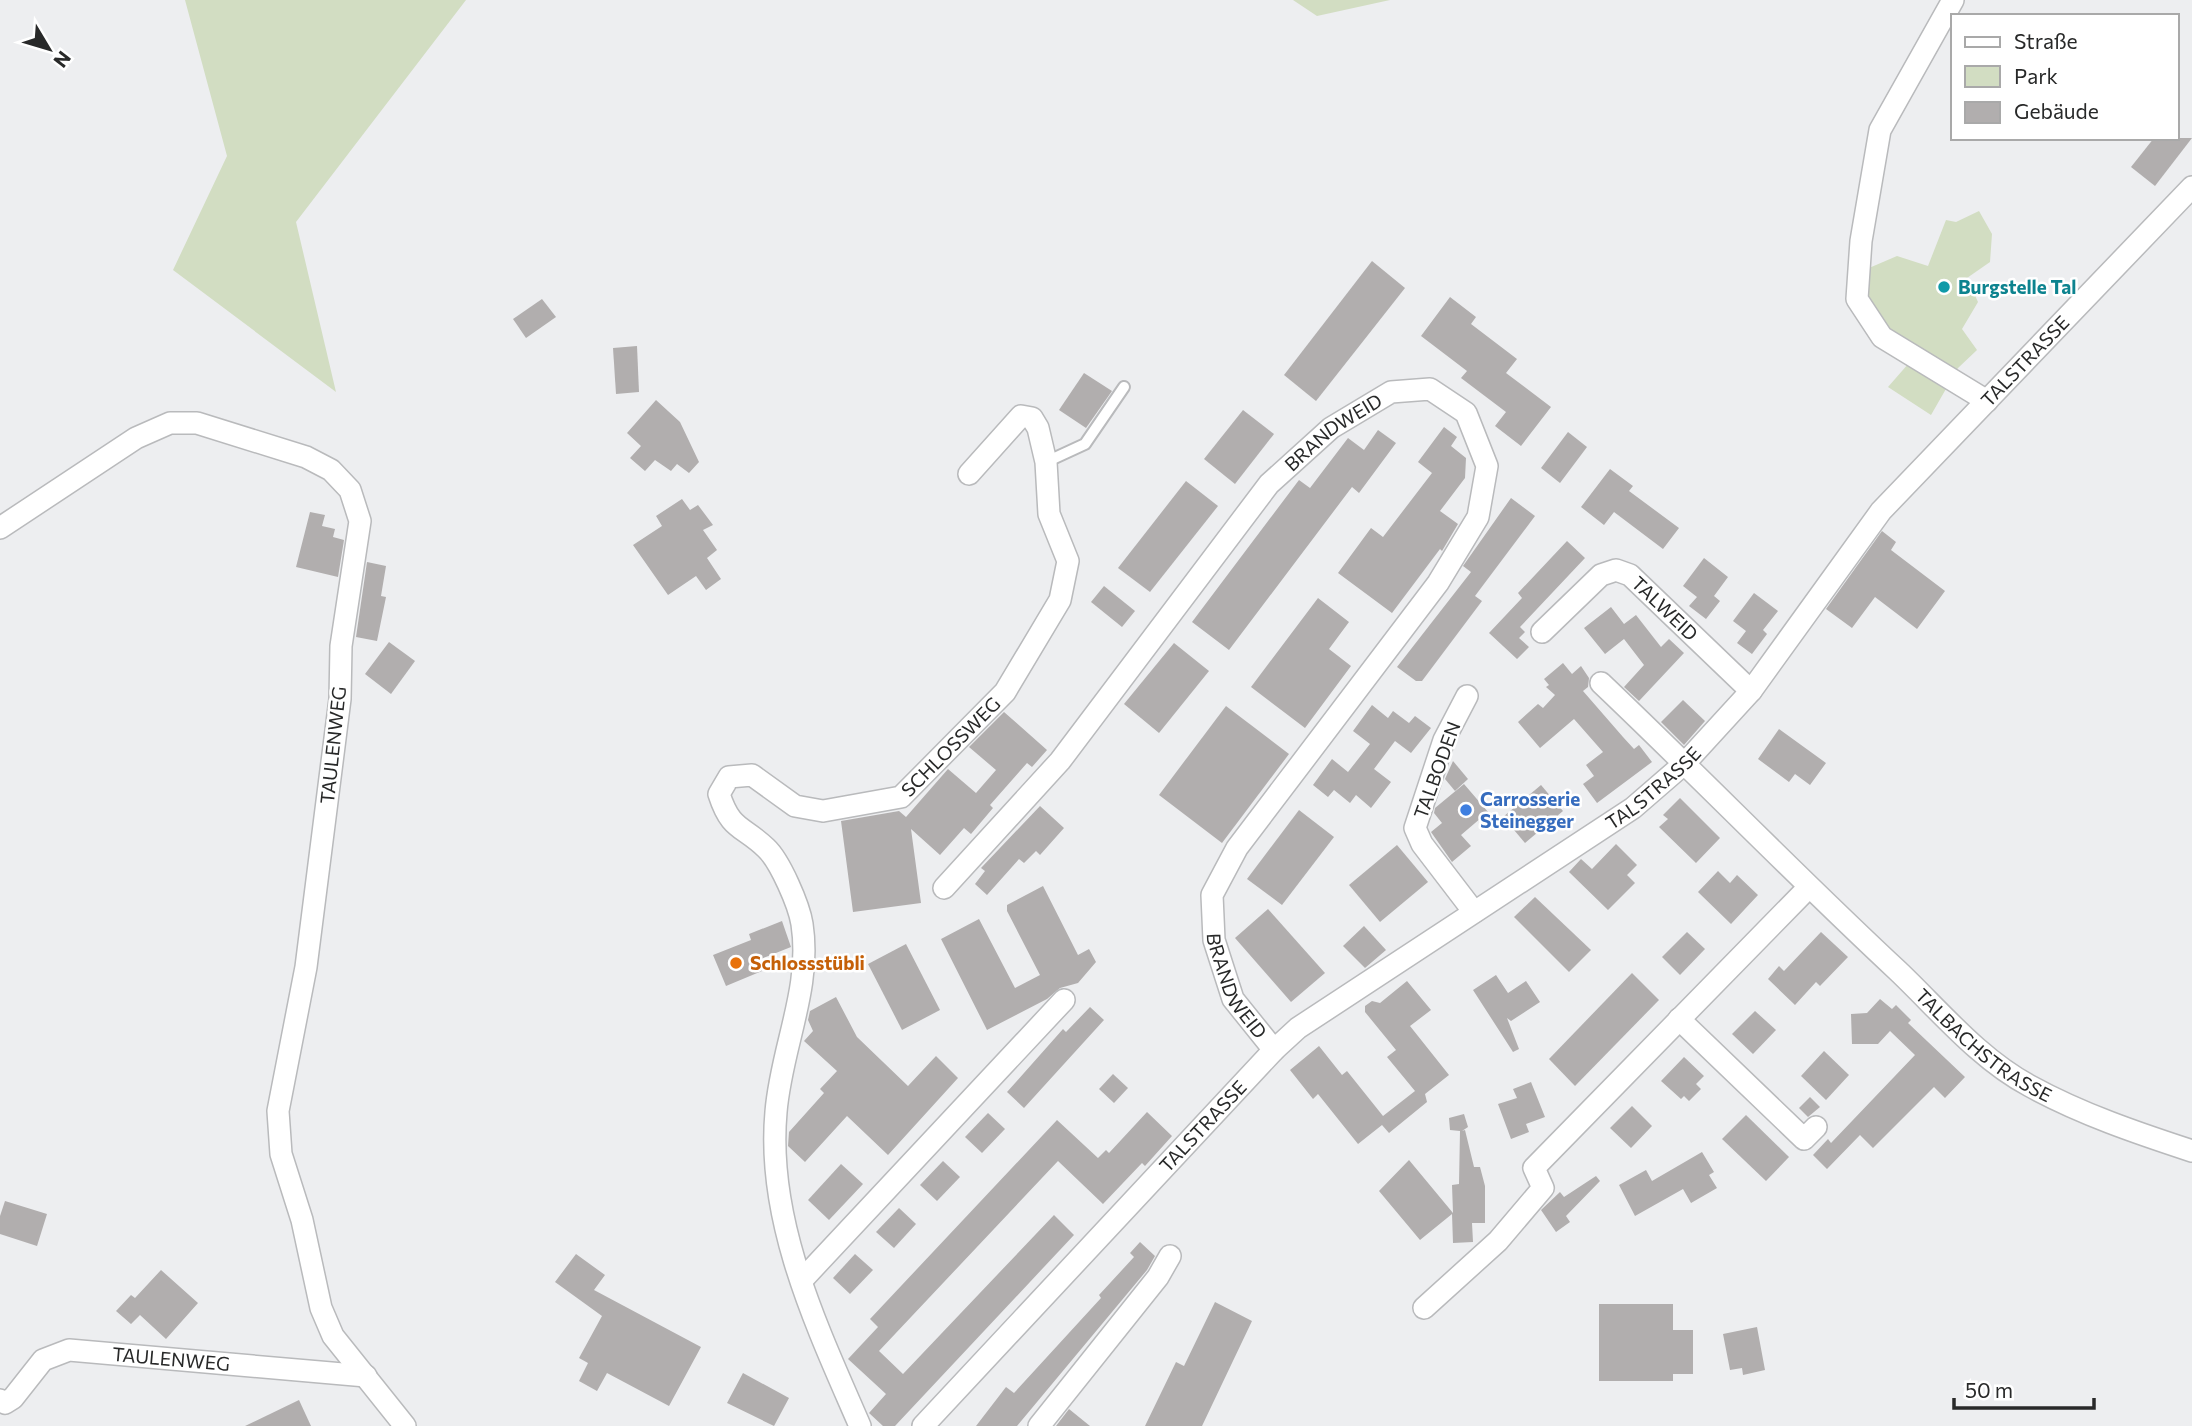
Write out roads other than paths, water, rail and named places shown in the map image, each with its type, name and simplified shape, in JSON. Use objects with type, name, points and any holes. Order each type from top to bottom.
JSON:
[{"type":"street","points":[[1953,0],[1880,130],[1861,241],[1857,299],[1882,337],[1987,401]]},
{"type":"street","name":"TALSTRASSE","points":[[923,1426],[1273,1051],[1298,1028],[1633,808],[1685,762],[1751,691],[1881,511],[2192,187]]},
{"type":"street","name":"BRANDWEID","points":[[944,888],[1060,761],[1269,484],[1331,428],[1375,401],[1391,392],[1430,389],[1466,413],[1487,466],[1478,517],[1438,583],[1237,848],[1212,895],[1214,940],[1233,999],[1273,1051]]},
{"type":"street","name":"SCHLOSSWEG","points":[[860,1426],[814,1320],[785,1225],[777,1169],[776,1112],[801,996],[804,949],[801,922],[786,881],[767,849],[727,817],[719,794],[729,777],[752,775],[795,806],[823,811],[901,797],[1005,692],[1060,600],[1068,562],[1049,514],[1046,462],[1038,428],[1032,418],[1021,416],[969,474]]},
{"type":"street","name":"TAULENWEG","points":[[0,528],[136,438],[170,424],[197,423],[306,457],[331,470],[350,490],[360,522],[341,646],[340,699],[306,967],[278,1111],[281,1154],[302,1220],[321,1308],[333,1336],[405,1426]]},
{"type":"street","name":"TALWEID","points":[[1542,632],[1601,575],[1616,570],[1630,575],[1751,691]]},
{"type":"street","name":"TALBACHSTRASSE","points":[[1601,683],[1685,762],[1809,887],[1992,1060],[2028,1085],[2101,1119],[2192,1151]]},
{"type":"street","name":"TALBODEN","points":[[1467,696],[1444,740],[1415,828],[1422,844],[1474,912]]},
{"type":"street","points":[[1424,1308],[1498,1241],[1543,1188],[1534,1168],[1809,887]]},
{"type":"street","points":[[802,1280],[1065,1000]]},
{"type":"street","points":[[1679,1019],[1804,1139],[1816,1127]]},
{"type":"street","points":[[1039,1426],[1158,1277],[1170,1256]]},
{"type":"street","name":"TAULENWEG","points":[[0,1400],[5,1403],[13,1398],[43,1360],[69,1350],[366,1376]]},
{"type":"lane","points":[[1046,462],[1085,444],[1124,387]]},
{"type":"place","name":"Burgstelle Tal","points":[[1944,287]]},
{"type":"place","name":"Carrosserie Steinegger","points":[[1466,810]]},
{"type":"place","name":"Schlossstübli","points":[[736,963]]}]
